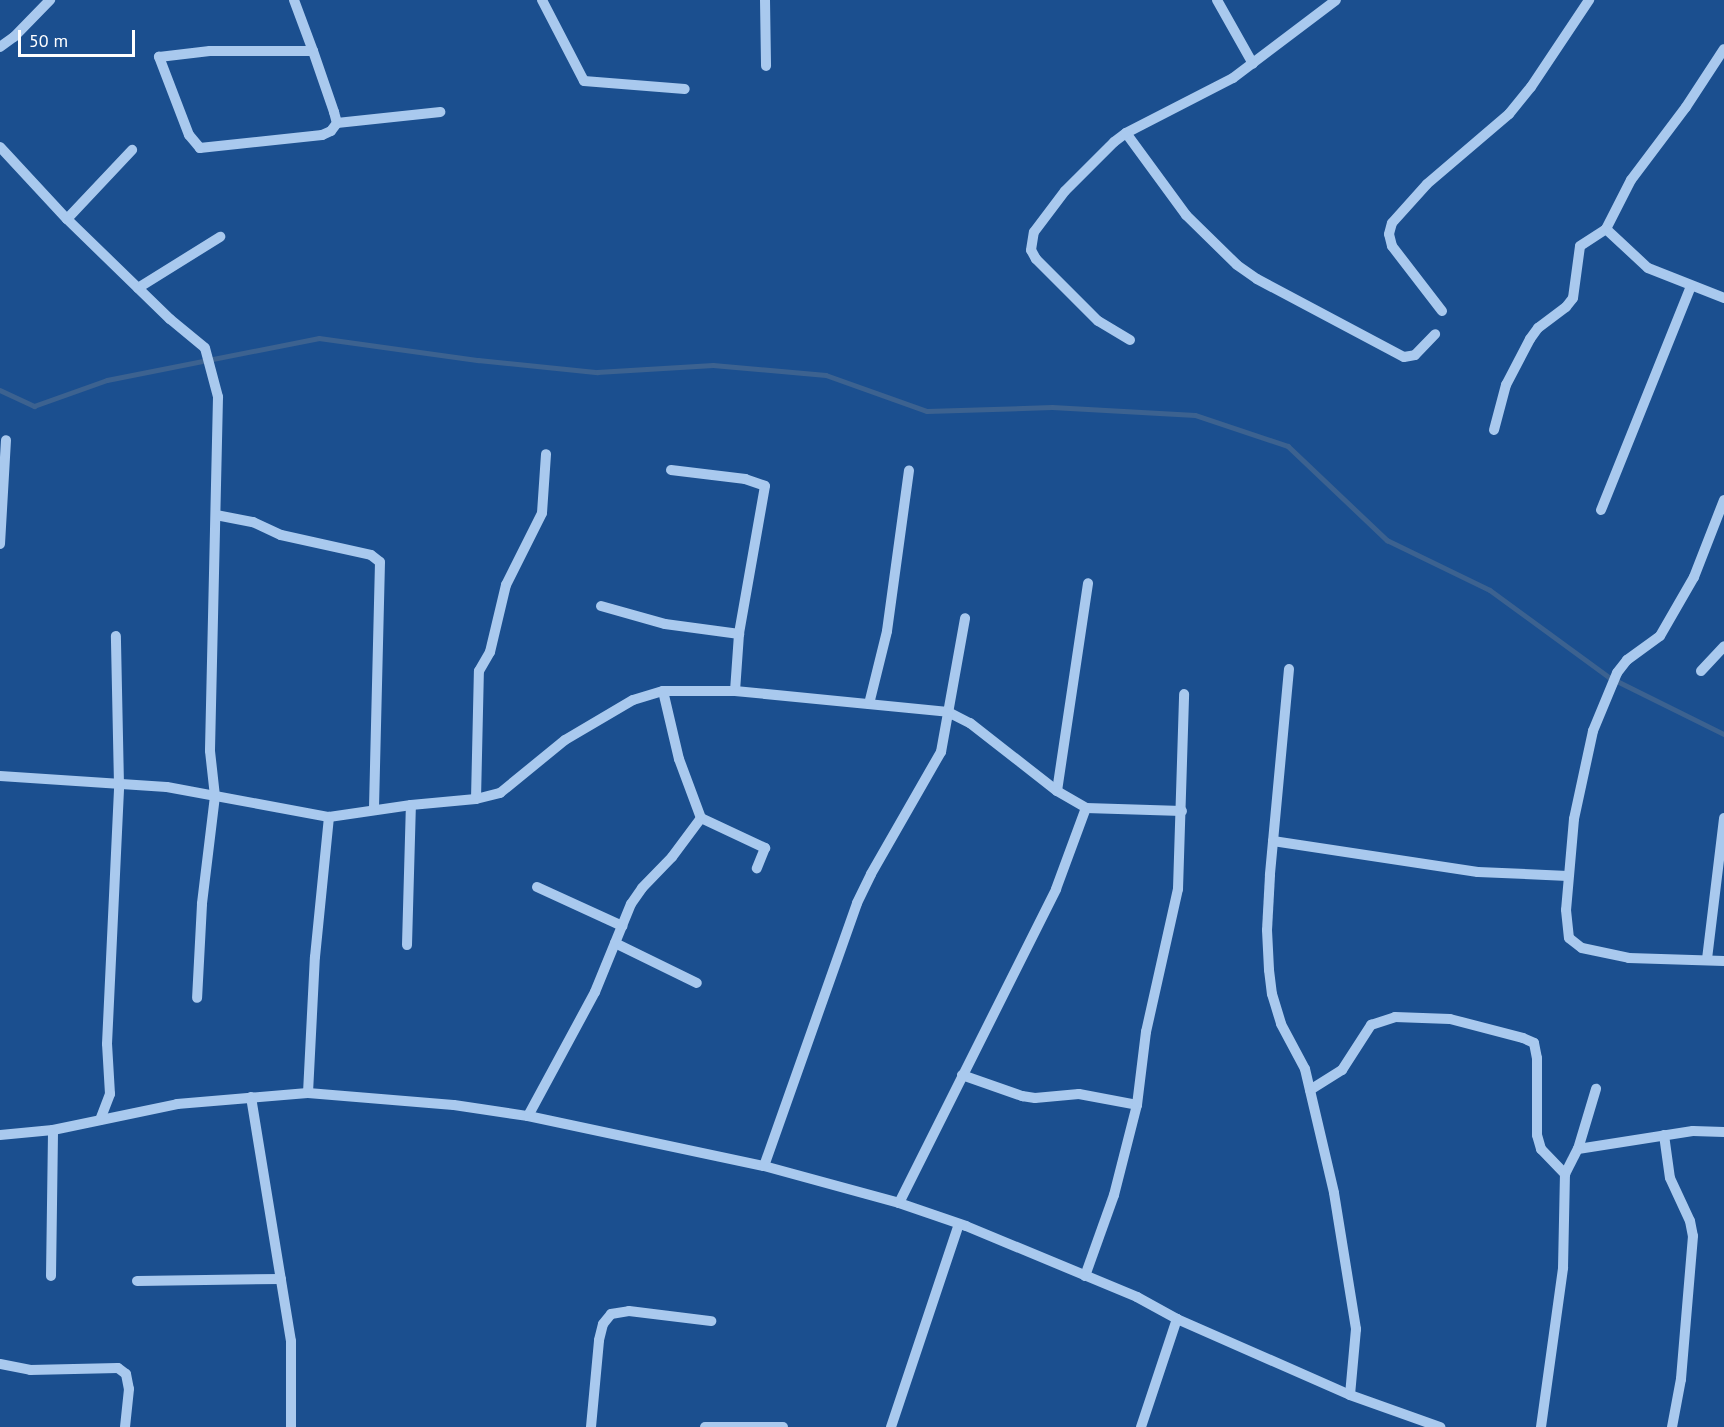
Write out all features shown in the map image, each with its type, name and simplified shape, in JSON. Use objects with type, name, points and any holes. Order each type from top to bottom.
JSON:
[{"type":"street","points":[[0,47],[14,37],[50,0]]},
{"type":"street","points":[[294,0],[337,123]]},
{"type":"street","points":[[542,0],[584,81],[685,89]]},
{"type":"street","points":[[765,0],[766,66]]},
{"type":"street","points":[[1217,0],[1253,64]]},
{"type":"street","points":[[1130,340],[1098,321],[1036,259],[1031,242],[1034,232],[1065,191],[1126,134],[1184,105],[1253,64],[1336,0]]},
{"type":"street","points":[[1442,311],[1392,246],[1389,234],[1392,223],[1427,184],[1509,114],[1531,87],[1589,0]]},
{"type":"street","points":[[1494,430],[1506,385],[1530,339],[1538,328],[1566,307],[1573,298],[1580,246],[1606,229],[1631,180],[1686,107],[1724,49]]},
{"type":"street","points":[[313,51],[210,51],[159,57],[189,135],[200,148],[322,135],[331,131],[337,123],[440,112]]},
{"type":"street","points":[[1126,134],[1186,214],[1237,265],[1257,279],[1404,357],[1415,355],[1435,334]]},
{"type":"street","points":[[0,147],[67,219],[138,288],[205,348],[218,397],[210,751],[215,796],[202,904],[197,999]]},
{"type":"street","points":[[67,219],[132,150]]},
{"type":"street","points":[[1606,229],[1648,268],[1724,298]]},
{"type":"street","points":[[138,288],[220,237]]},
{"type":"street","points":[[1600,510],[1691,286]]},
{"type":"street","points":[[0,544],[6,440]]},
{"type":"street","points":[[476,799],[479,671],[490,652],[506,585],[542,513],[546,454]]},
{"type":"street","points":[[671,470],[745,479],[765,486],[739,634],[735,691]]},
{"type":"street","points":[[869,705],[887,631],[909,470]]},
{"type":"street","points":[[1724,500],[1694,577],[1660,636],[1628,660],[1617,673],[1593,731],[1577,801],[1566,910],[1569,938],[1582,948],[1629,958],[1724,961]]},
{"type":"street","points":[[216,515],[253,522],[281,535],[371,555],[380,562],[374,810]]},
{"type":"street","points":[[1057,791],[1088,583]]},
{"type":"street","points":[[601,606],[665,624],[739,634]]},
{"type":"street","points":[[764,1166],[857,903],[871,874],[941,752],[964,618]]},
{"type":"street","points":[[100,1120],[110,1094],[107,1044],[119,785],[116,636]]},
{"type":"street","points":[[1701,670],[1724,646]]},
{"type":"street","points":[[1289,669],[1267,930],[1272,994],[1281,1024],[1305,1069],[1334,1193],[1353,1295],[1356,1329],[1350,1395]]},
{"type":"street","points":[[663,691],[679,759],[701,818],[765,848],[758,868]]},
{"type":"street","points":[[0,776],[148,785],[329,817],[411,805],[476,799],[500,793],[565,740],[633,700],[663,691],[735,691],[948,712],[970,723],[1057,791],[1086,808],[1182,811]]},
{"type":"street","points":[[1085,1276],[1114,1196],[1137,1105],[1146,1032],[1178,889],[1184,694]]},
{"type":"street","points":[[407,945],[411,805]]},
{"type":"street","points":[[899,1203],[1056,889],[1086,808]]},
{"type":"street","points":[[308,1093],[315,957],[329,817]]},
{"type":"street","points":[[528,1116],[596,992],[622,926],[642,888],[672,857],[701,818]]},
{"type":"street","points":[[1707,959],[1724,818]]},
{"type":"street","points":[[1273,841],[1467,871],[1568,876]]},
{"type":"street","points":[[537,888],[622,926]]},
{"type":"street","points":[[615,943],[697,983]]},
{"type":"street","points":[[1310,1090],[1342,1070],[1371,1025],[1395,1017],[1450,1019],[1523,1038],[1534,1043],[1537,1058],[1539,1142],[1549,1158],[1565,1174]]},
{"type":"street","points":[[962,1075],[1022,1096],[1035,1098],[1079,1094],[1137,1105]]},
{"type":"street","points":[[1542,1427],[1563,1268],[1565,1174],[1578,1149],[1596,1089]]},
{"type":"street","points":[[0,1135],[53,1130],[177,1104],[308,1093],[454,1105],[528,1116],[764,1166],[899,1203],[959,1224],[1137,1297],[1177,1319],[1350,1395],[1435,1426]]},
{"type":"street","points":[[251,1097],[291,1341],[291,1427]]},
{"type":"street","points":[[51,1276],[53,1130]]},
{"type":"street","points":[[1578,1149],[1694,1131],[1724,1132]]},
{"type":"street","points":[[1665,1136],[1670,1179],[1690,1221],[1693,1236],[1682,1379],[1672,1427]]},
{"type":"street","points":[[891,1427],[959,1224]]},
{"type":"street","points":[[137,1281],[281,1280]]},
{"type":"street","points":[[591,1427],[599,1340],[603,1324],[611,1314],[629,1311],[711,1321]]},
{"type":"street","points":[[1141,1427],[1177,1319]]},
{"type":"street","points":[[0,1364],[30,1370],[118,1368],[126,1374],[129,1389],[125,1427]]},
{"type":"street","points":[[705,1427],[783,1427]]},
{"type":"waterway","points":[[0,390],[34,406],[107,380],[319,338],[478,360],[597,372],[713,365],[826,375],[927,411],[1052,407],[1195,415],[1288,446],[1387,540],[1490,590],[1609,677],[1724,734]]}]
